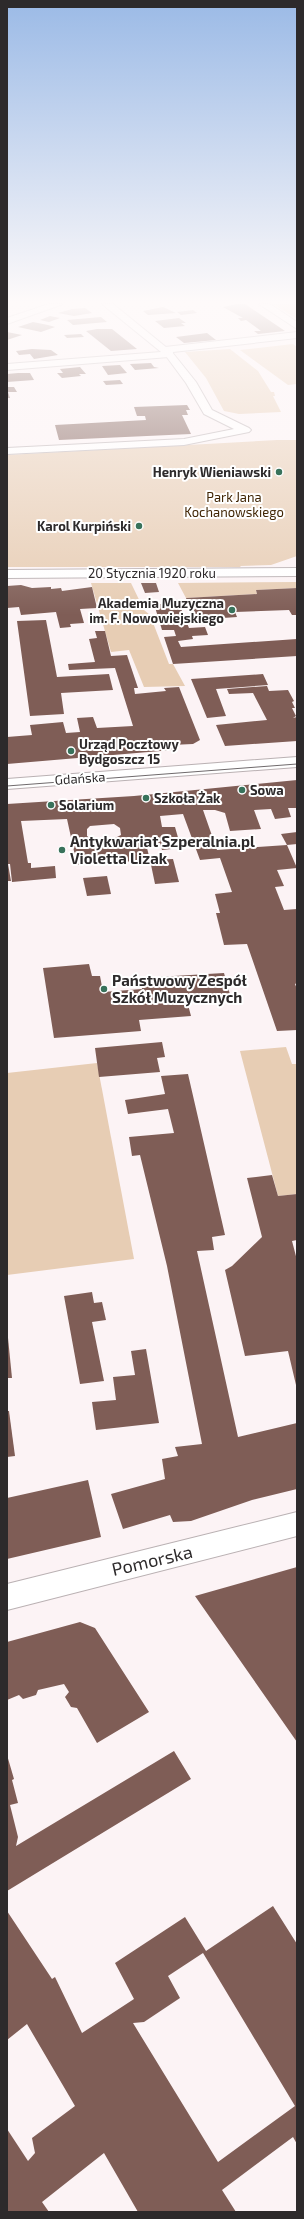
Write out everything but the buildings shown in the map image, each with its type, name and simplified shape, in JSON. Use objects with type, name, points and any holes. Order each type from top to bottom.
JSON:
[{"type":"street","points":[[7,451],[184,442],[246,430],[208,412],[205,408]]},
{"type":"street","name":"20 Stycznia 1920 roku","points":[[7,574],[297,572]]},
{"type":"street","name":"Gdańska","points":[[7,784],[297,762]]},
{"type":"street","name":"Pomorska","points":[[7,1597],[297,1524]]},
{"type":"green space","points":[[222,408],[279,408],[281,412],[239,414],[224,411]]},
{"type":"green space","name":"Park Jana Kochanowskiego","points":[[297,440],[297,556],[271,565],[240,566],[241,567],[7,567],[7,455]]},
{"type":"green space","points":[[297,582],[297,588],[256,590],[257,594],[186,598],[178,583]]},
{"type":"green space","points":[[91,583],[131,583],[144,610],[150,615],[169,664],[173,664],[185,686],[144,687],[129,650],[111,652]]},
{"type":"green space","points":[[286,1047],[292,1064],[297,1064],[297,1194],[278,1196],[240,1051]]},
{"type":"green space","points":[[97,1063],[134,1259],[7,1275],[7,1073]]},
{"type":"tram line","points":[[7,786],[297,764]]},
{"type":"place","name":"Henryk Wieniawski","points":[[279,472]]},
{"type":"place","name":"Karol Kurpiński","points":[[139,526]]},
{"type":"place","name":"Akademia Muzyczna im. F. Nowowiejskiego","points":[[232,610]]},
{"type":"place","name":"Urząd Pocztowy Bydgoszcz 15","points":[[71,751]]},
{"type":"place","name":"Sowa","points":[[242,790]]},
{"type":"place","name":"Szkoła Żak","points":[[146,798]]},
{"type":"place","name":"Solarium","points":[[51,805]]},
{"type":"place","name":"Antykwariat Szperalnia.pl Violetta Lizak","points":[[62,850]]},
{"type":"place","name":"Państwowy Zespół Szkół Muzycznych","points":[[104,989]]}]
